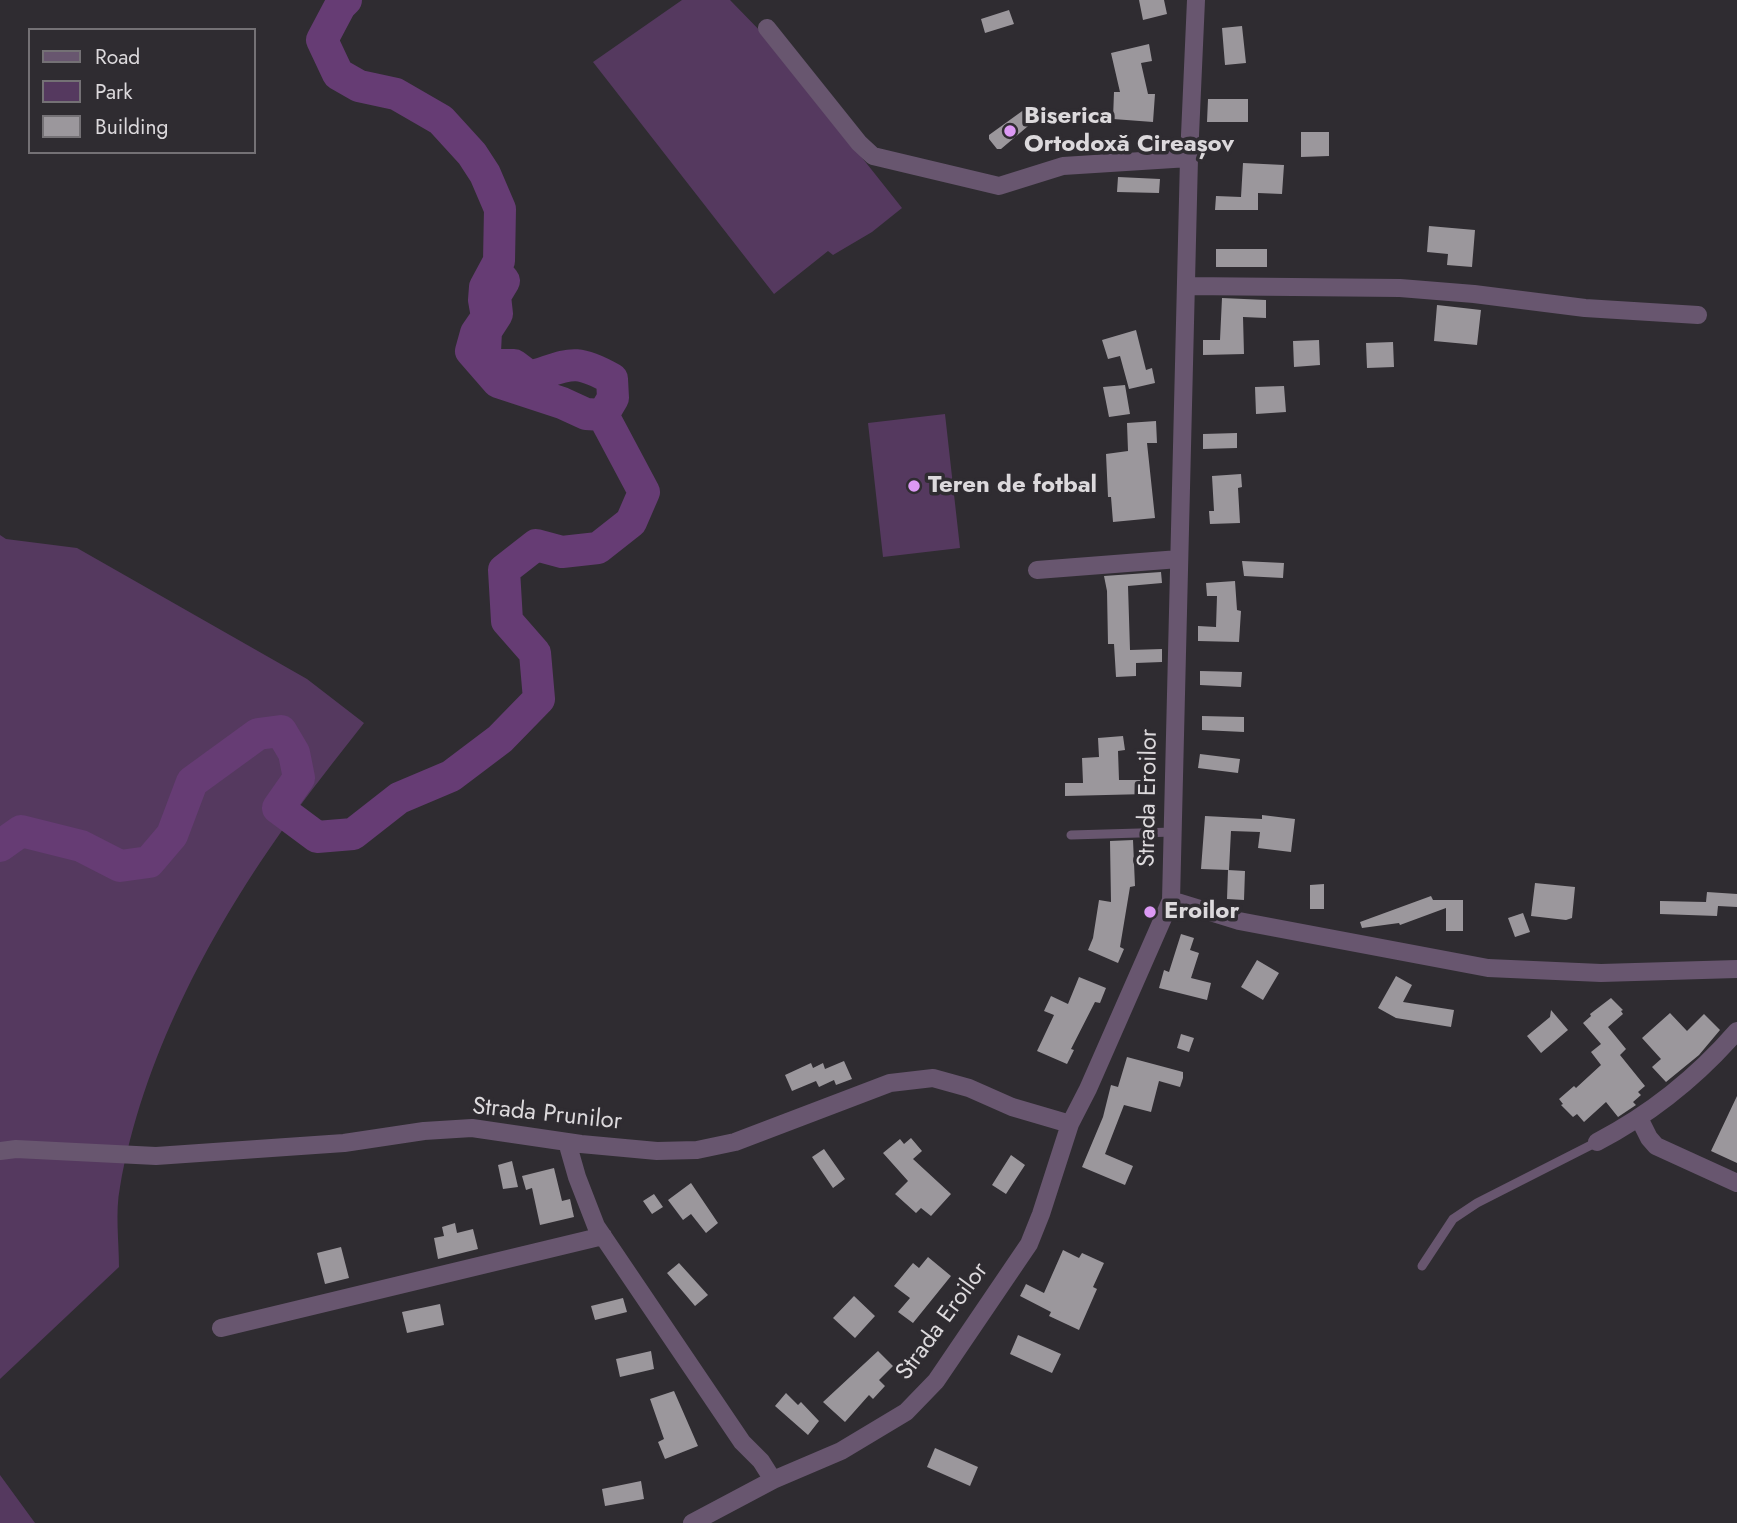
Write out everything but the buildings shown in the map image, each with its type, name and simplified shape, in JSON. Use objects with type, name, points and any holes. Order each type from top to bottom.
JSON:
[{"type":"street","name":"Strada Eroilor","points":[[692,1523],[773,1480],[841,1451],[906,1412],[936,1381],[1029,1244],[1070,1124],[1171,900],[1189,158],[1196,0]]},
{"type":"street","points":[[767,28],[859,143],[873,156],[999,186],[1063,166],[1189,158]]},
{"type":"street","points":[[1186,285],[1400,288],[1585,308],[1698,315]]},
{"type":"street","points":[[1037,570],[1179,559]]},
{"type":"street","points":[[1171,900],[1239,921],[1488,968],[1601,973],[1737,969]]},
{"type":"street","points":[[1597,1142],[1639,1118],[1682,1088],[1737,1031]]},
{"type":"street","name":"Strada Prunilor","points":[[0,1151],[16,1149],[156,1156],[344,1143],[424,1131],[472,1129],[657,1152],[698,1150],[735,1142],[890,1083],[933,1078],[969,1088],[1012,1107],[1070,1124]]},
{"type":"street","points":[[1639,1118],[1656,1146],[1737,1183]]},
{"type":"street","points":[[567,1142],[596,1226],[742,1442],[761,1461],[773,1480]]},
{"type":"street","points":[[221,1328],[603,1237]]},
{"type":"lane","points":[[1070,835],[1174,832]]},
{"type":"lane","points":[[1422,1266],[1453,1219],[1477,1203],[1597,1142]]},
{"type":"green space","points":[[682,0],[730,0],[767,38],[902,208],[872,232],[833,255],[828,251],[774,294],[593,62]]},
{"type":"green space","name":"Teren de fotbal","points":[[945,414],[960,548],[883,557],[868,423]]},
{"type":"green space","points":[[0,535],[6,539],[77,548],[307,679],[364,723],[301,804],[254,872],[203,957],[181,1002],[144,1093],[130,1140],[117,1216],[119,1267],[0,1379]]},
{"type":"green space","points":[[0,1475],[35,1523],[0,1523]]},
{"type":"waterway","points":[[346,0],[322,40],[338,74],[359,86],[396,94],[441,120],[472,154],[485,174],[500,209],[499,261],[485,287],[487,317],[476,333],[471,351],[498,382],[562,403],[586,414],[603,415],[613,398],[612,379],[599,372],[571,365],[530,377],[514,365],[491,365],[485,352],[486,331],[497,314],[495,296],[504,281],[495,270]]},
{"type":"waterway","points":[[0,846],[21,831],[81,846],[120,866],[149,862],[172,835],[192,782],[258,734],[281,731],[294,753],[299,778],[278,808],[317,837],[353,834],[399,798],[451,776],[500,739],[539,699],[535,653],[507,621],[504,570],[536,545],[562,552],[598,548],[631,522],[644,492],[603,415]]},
{"type":"place","name":"Biserica Ortodoxă Cireașov","points":[[1010,131]]},
{"type":"place","name":"Teren de fotbal","points":[[914,486]]},
{"type":"place","name":"Eroilor","points":[[1150,912]]}]
